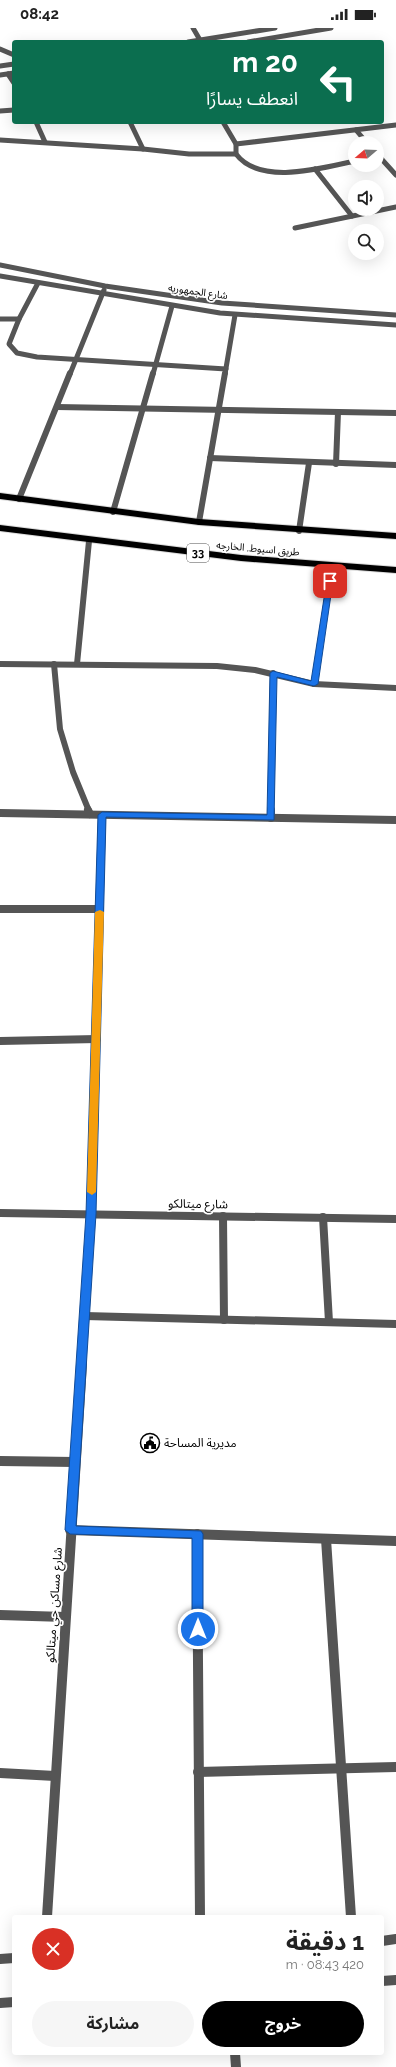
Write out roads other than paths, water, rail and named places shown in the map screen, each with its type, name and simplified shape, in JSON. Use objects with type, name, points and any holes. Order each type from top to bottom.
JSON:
[{"type":"highway","name":"طريق اسيوط, الخارجه","points":[[0,496],[113,512],[199,522],[396,536]]},
{"type":"highway","name":"طريق اسيوط, الخارجه","points":[[0,528],[89,541],[241,558],[396,570]]},
{"type":"street","points":[[193,28],[200,40],[275,28]]},
{"type":"street","points":[[260,40],[331,28]]},
{"type":"street","points":[[0,49],[12,54]]},
{"type":"street","points":[[0,66],[12,64]]},
{"type":"street","points":[[0,75],[12,73]]},
{"type":"street","points":[[8,74],[12,80]]},
{"type":"street","points":[[0,111],[12,110]]},
{"type":"street","points":[[37,124],[45,142]]},
{"type":"street","points":[[131,124],[143,149]]},
{"type":"street","points":[[224,124],[236,144],[236,154],[244,164],[269,171],[295,172],[348,162]]},
{"type":"street","points":[[236,144],[396,125]]},
{"type":"street","points":[[356,130],[361,136]]},
{"type":"street","points":[[0,140],[143,149],[189,154],[236,154]]},
{"type":"street","points":[[384,162],[396,175]]},
{"type":"street","points":[[315,169],[348,211]]},
{"type":"street","points":[[384,209],[396,207]]},
{"type":"street","points":[[295,228],[352,216]]},
{"type":"street","name":"شارع الجمهوريه","points":[[0,265],[105,286],[238,305],[396,315]]},
{"type":"street","name":"شارع الجمهوريه","points":[[0,276],[172,306],[235,315],[396,325]]},
{"type":"street","points":[[38,283],[19,319],[9,344],[13,351],[22,355],[226,369]]},
{"type":"street","points":[[19,499],[105,286]]},
{"type":"street","points":[[113,512],[172,306]]},
{"type":"street","points":[[350,322],[353,313]]},
{"type":"street","points":[[199,522],[235,315]]},
{"type":"street","points":[[0,319],[19,319]]},
{"type":"street","points":[[57,407],[396,413]]},
{"type":"street","points":[[336,464],[338,412]]},
{"type":"street","points":[[210,458],[336,464],[396,465]]},
{"type":"street","points":[[299,530],[309,462]]},
{"type":"street","points":[[77,664],[89,541]]},
{"type":"street","points":[[314,684],[332,566]]},
{"type":"street","points":[[0,664],[218,666],[273,673],[314,684],[396,688]]},
{"type":"street","points":[[54,664],[60,729],[73,772],[90,814]]},
{"type":"street","points":[[271,818],[273,673]]},
{"type":"street","points":[[0,813],[396,820]]},
{"type":"street","name":"شارع مساكن حي ميتالكو","points":[[47,1915],[70,1530],[91,1214],[102,815]]},
{"type":"street","points":[[0,909],[100,909]]},
{"type":"street","points":[[0,1041],[97,1039]]},
{"type":"street","name":"شارع ميتالكو","points":[[0,1213],[396,1219]]},
{"type":"street","points":[[223,1216],[224,1320]]},
{"type":"street","points":[[322,1218],[329,1322]]},
{"type":"street","points":[[85,1316],[396,1324]]},
{"type":"street","points":[[0,1461],[75,1462]]},
{"type":"street","points":[[70,1530],[396,1541]]},
{"type":"street","points":[[197,1534],[200,1915]]},
{"type":"street","points":[[326,1539],[351,1915]]},
{"type":"street","points":[[0,1615],[65,1617]]},
{"type":"street","points":[[198,1772],[396,1766]]},
{"type":"street","points":[[0,1773],[55,1776]]},
{"type":"street","points":[[384,1941],[396,1940]]},
{"type":"street","points":[[0,1959],[12,1958]]},
{"type":"street","points":[[384,1981],[396,1980]]},
{"type":"street","points":[[0,2003],[12,2002]]},
{"type":"street","points":[[235,2055],[236,2067]]},
{"type":"place","name":"مديرية المساحة","points":[[150,1443]]}]
